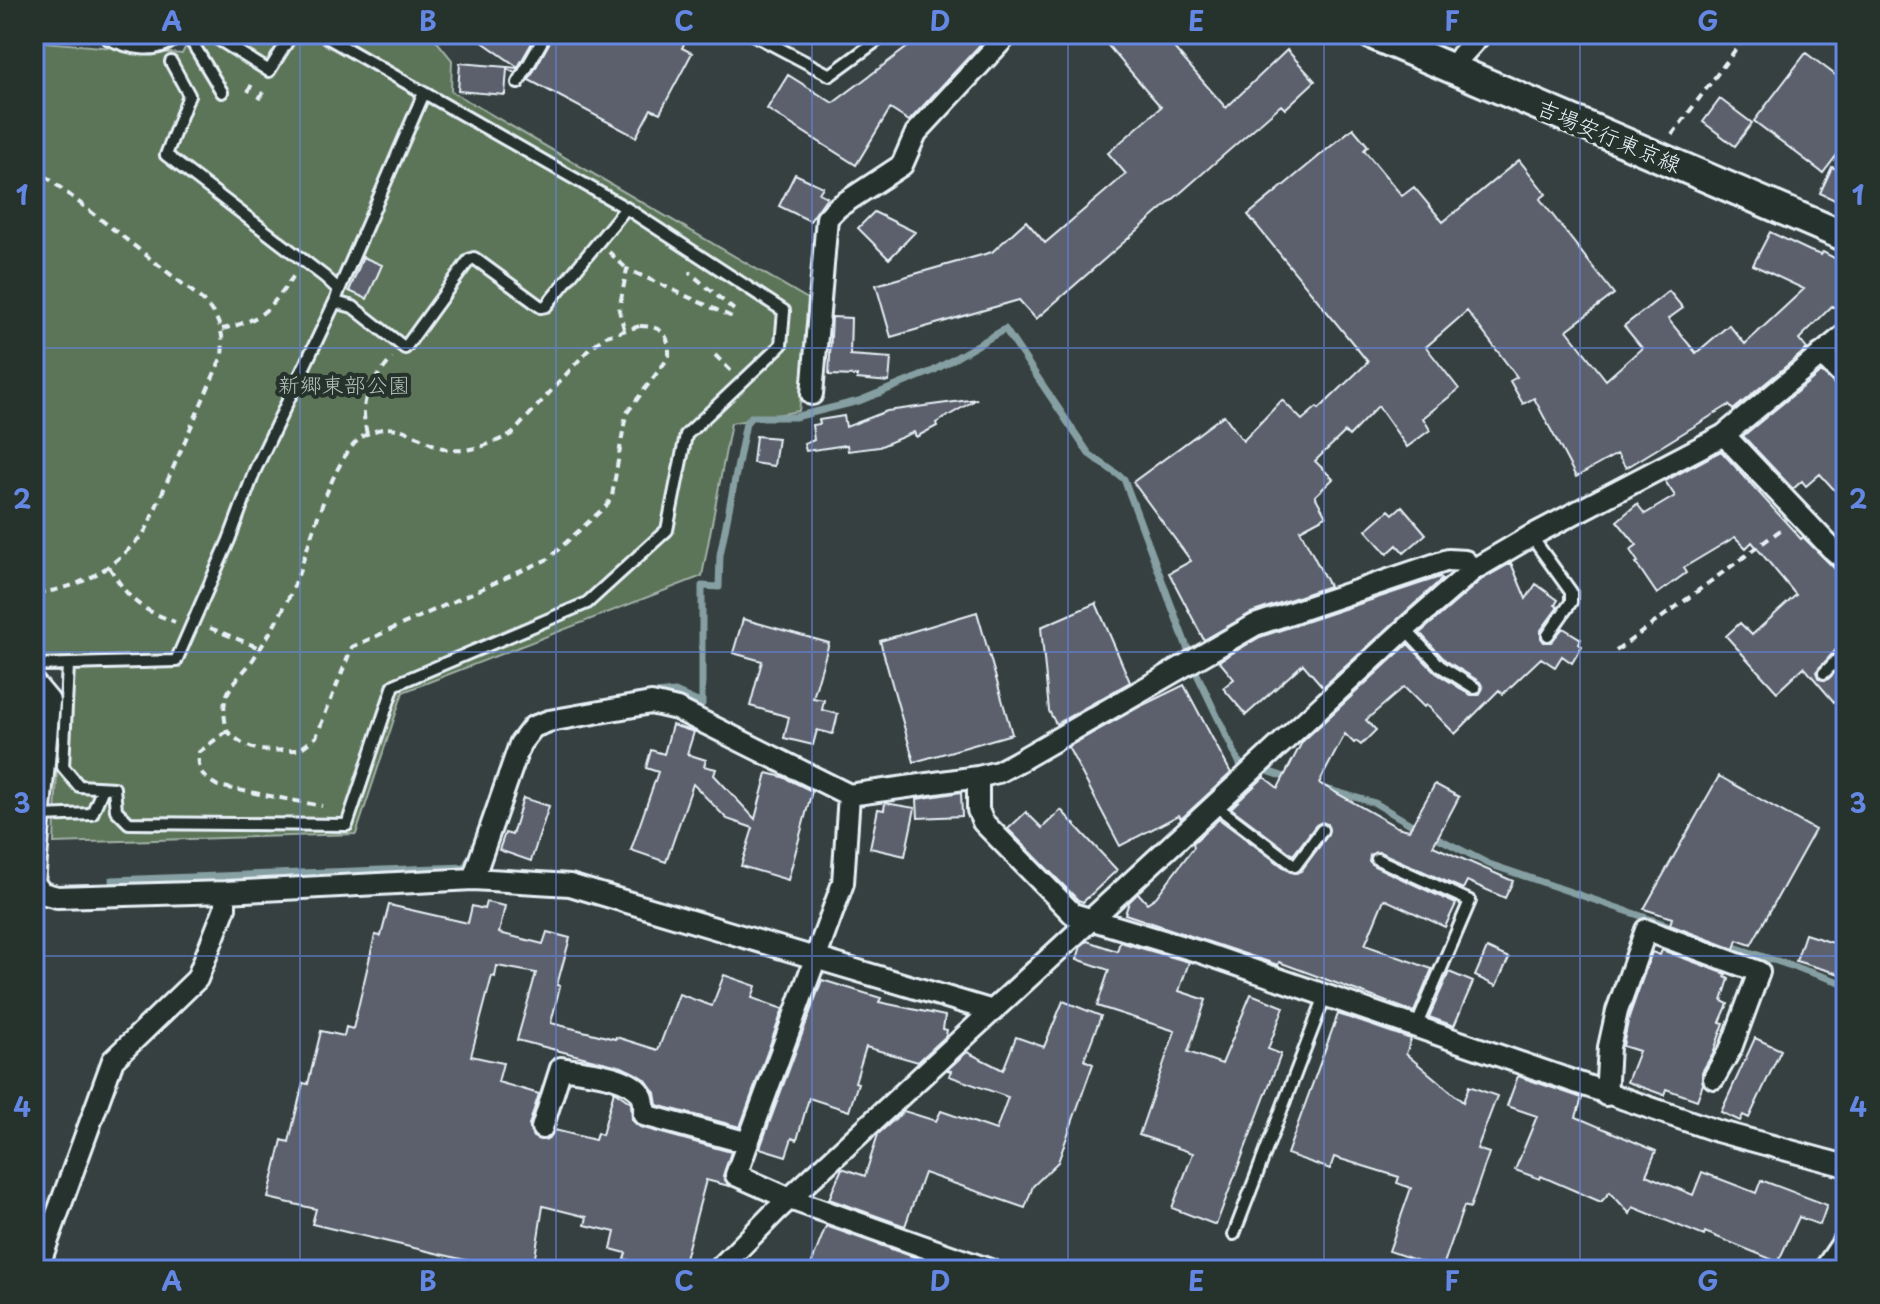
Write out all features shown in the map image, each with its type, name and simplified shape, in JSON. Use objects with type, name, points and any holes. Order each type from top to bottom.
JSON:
[{"type":"main road","name":"吉場安行東京線","points":[[1371,34],[1846,237]]},
{"type":"street","points":[[110,34],[150,44],[173,34]]},
{"type":"street","points":[[812,394],[827,218],[838,207],[902,165],[916,133],[1008,34]]},
{"type":"street","points":[[1453,70],[1481,34]]},
{"type":"street","points":[[718,1270],[790,1199],[1405,629],[1473,570],[1531,536],[1724,435],[1846,334]]},
{"type":"street","points":[[1821,354],[1846,379]]},
{"type":"street","points":[[1724,435],[1846,561]]},
{"type":"street","points":[[473,879],[520,744],[533,727],[549,721],[651,703],[677,709],[849,795],[978,777],[998,772],[1017,762],[1255,625],[1448,560],[1465,561],[1473,570]]},
{"type":"street","points":[[34,683],[49,701],[34,883],[42,893],[57,897],[225,892],[473,879],[570,885],[993,1011]]},
{"type":"street","points":[[978,777],[978,810],[983,822],[1073,914],[1094,918],[1325,996],[1606,1095],[1717,1131],[1846,1166]]},
{"type":"street","points":[[849,795],[843,883],[736,1175],[790,1199],[990,1270]]},
{"type":"street","points":[[37,1270],[113,1060],[197,979],[225,908],[225,892]]},
{"type":"street","points":[[1606,1095],[1609,1047],[1617,1011],[1646,930],[1759,972],[1731,1048],[1714,1078]]},
{"type":"street","points":[[542,1128],[561,1068],[613,1077],[634,1086],[644,1098],[644,1115],[748,1143]]},
{"type":"lane","points":[[187,34],[222,92]]},
{"type":"lane","points":[[210,34],[269,71],[292,34]]},
{"type":"lane","points":[[68,665],[63,767],[79,786],[114,788],[116,810],[129,823],[347,825],[394,685],[587,603],[667,530],[686,435],[781,345],[784,311],[626,208],[321,34]]},
{"type":"lane","points":[[518,83],[546,34]]},
{"type":"lane","points":[[752,34],[830,75],[886,34]]},
{"type":"lane","points":[[171,62],[189,95],[166,155],[339,290]]},
{"type":"lane","points":[[34,665],[176,661],[229,540],[255,470],[335,302],[424,93]]},
{"type":"lane","points":[[335,302],[353,307],[405,348],[469,260],[474,258],[541,307],[546,306],[626,208]]},
{"type":"lane","points":[[1531,536],[1571,592],[1571,602],[1548,635]]},
{"type":"lane","points":[[1405,629],[1440,666],[1475,688]]},
{"type":"lane","points":[[1824,673],[1846,651]]},
{"type":"lane","points":[[40,816],[92,814],[103,788]]},
{"type":"lane","points":[[1216,806],[1295,866],[1322,830]]},
{"type":"lane","points":[[1377,859],[1470,901],[1416,1027]]},
{"type":"lane","points":[[1234,1234],[1325,996]]},
{"type":"path","points":[[1656,156],[1747,34]]},
{"type":"path","points":[[34,167],[198,296],[215,312],[222,329],[222,356],[146,530],[129,552],[109,567],[69,588],[34,593]]},
{"type":"path","points":[[598,242],[627,269],[730,316],[734,310],[687,270]]},
{"type":"path","points":[[222,329],[256,319],[268,311],[305,261]]},
{"type":"path","points":[[624,329],[619,310],[627,269]]},
{"type":"path","points":[[655,326],[663,332],[669,345],[669,357],[626,414],[612,496],[607,505],[548,559],[352,647],[316,737],[299,750],[255,751],[227,731],[225,701],[237,677],[260,648],[294,587],[336,468],[353,444],[367,434],[404,429],[439,446],[454,450],[475,448],[512,434],[590,348],[606,336],[624,329],[655,326]]},
{"type":"path","points":[[367,434],[362,412],[365,395],[382,370]]},
{"type":"path","points":[[1616,651],[1800,516]]},
{"type":"path","points":[[109,567],[129,598],[155,614]]},
{"type":"path","points":[[201,625],[260,648]]},
{"type":"path","points":[[227,731],[199,752],[199,771],[205,779],[218,786],[240,791],[352,811]]},
{"type":"green space","name":"新郷東部公園","points":[[192,34],[431,34],[452,60],[451,91],[813,302],[799,411],[731,423],[702,576],[403,692],[356,834],[54,843],[61,672],[34,672],[34,41],[182,54]]},
{"type":"building","points":[[471,34],[537,34],[518,67]]},
{"type":"building","points":[[554,34],[689,34],[682,48],[692,53],[660,113],[651,109],[636,137],[529,80]]},
{"type":"building","points":[[925,34],[990,34],[909,121],[890,109],[856,165],[767,109],[788,75],[833,103]]},
{"type":"building","points":[[1098,34],[1162,34],[1226,108],[1287,50],[1315,81],[1285,109],[1281,105],[1036,319],[1019,300],[891,337],[876,285],[992,252],[1026,221],[1045,243],[1126,174],[1108,153],[1161,107]]},
{"type":"building","points":[[1806,53],[1846,83],[1846,143],[1823,173],[1754,121]]},
{"type":"building","points":[[460,63],[518,68],[515,73],[507,69],[505,95],[458,91]]},
{"type":"building","points":[[1720,99],[1752,123],[1735,146],[1703,122]]},
{"type":"building","points":[[1353,128],[1368,146],[1364,150],[1402,196],[1414,187],[1443,222],[1519,160],[1546,194],[1540,199],[1614,294],[1567,330],[1606,380],[1642,348],[1624,326],[1669,291],[1683,308],[1668,319],[1696,353],[1729,325],[1745,344],[1804,289],[1753,265],[1770,232],[1846,264],[1846,314],[1832,306],[1799,339],[1807,349],[1733,410],[1729,405],[1626,468],[1617,454],[1576,477],[1534,398],[1523,404],[1510,381],[1517,377],[1467,311],[1426,347],[1459,389],[1423,418],[1430,430],[1407,447],[1378,406],[1349,436],[1345,432],[1315,461],[1333,479],[1315,496],[1326,516],[1300,530],[1329,586],[1251,613],[1204,640],[1169,573],[1191,561],[1133,482],[1224,415],[1243,441],[1282,400],[1302,420],[1317,407],[1319,409],[1368,362],[1248,215]]},
{"type":"building","points":[[1832,167],[1846,173],[1846,186],[1839,202],[1820,193]]},
{"type":"building","points":[[795,174],[823,187],[819,193],[827,197],[810,221],[779,206]]},
{"type":"building","points":[[874,212],[915,232],[889,259],[858,228]]},
{"type":"building","points":[[363,257],[382,265],[367,299],[349,291]]},
{"type":"building","points":[[832,317],[851,318],[850,355],[891,358],[889,382],[829,375]]},
{"type":"building","points":[[1821,372],[1846,393],[1846,503],[1820,474],[1806,486],[1802,481],[1793,489],[1743,436]]},
{"type":"building","points":[[977,399],[916,437],[914,432],[879,447],[848,451],[847,445],[806,451],[804,444],[814,440],[812,425],[820,424],[819,420],[844,416],[846,427],[887,411]]},
{"type":"building","points":[[756,436],[778,438],[774,466],[753,463]]},
{"type":"building","points":[[1721,451],[1801,539],[1803,537],[1846,580],[1846,643],[1840,645],[1816,672],[1819,679],[1827,680],[1846,662],[1846,691],[1834,702],[1804,667],[1777,692],[1726,636],[1740,623],[1752,635],[1796,595],[1752,542],[1746,548],[1735,537],[1683,568],[1686,573],[1657,594],[1630,550],[1637,545],[1617,521],[1637,504],[1645,514],[1675,496],[1665,481]]},
{"type":"building","points":[[1402,506],[1426,534],[1404,553],[1397,545],[1387,554],[1366,530],[1389,510],[1393,514]]},
{"type":"building","points":[[1511,563],[1526,599],[1536,584],[1558,600],[1555,605],[1558,607],[1541,630],[1541,638],[1544,642],[1551,642],[1563,628],[1581,639],[1579,644],[1582,646],[1572,663],[1562,656],[1555,667],[1541,658],[1503,694],[1499,690],[1455,734],[1404,687],[1366,720],[1376,730],[1361,745],[1345,734],[1319,783],[1397,827],[1409,830],[1435,784],[1459,797],[1433,846],[1513,881],[1505,898],[1467,881],[1463,889],[1380,852],[1370,855],[1369,861],[1374,866],[1456,904],[1445,927],[1384,899],[1365,945],[1432,969],[1414,1012],[1279,962],[1278,965],[1125,914],[1129,902],[1138,893],[1147,903],[1156,897],[1194,847],[1193,843],[1219,819],[1290,872],[1301,871],[1328,835],[1327,824],[1322,822],[1316,825],[1293,855],[1231,808],[1264,777],[1278,788],[1302,742],[1408,644],[1436,673],[1471,695],[1479,695],[1483,688],[1480,682],[1445,660],[1420,633],[1481,580]]},
{"type":"building","points":[[1440,577],[1442,579],[1323,687],[1303,664],[1246,715],[1223,688],[1234,679],[1219,661],[1260,637]]},
{"type":"building","points":[[1096,603],[1130,682],[1056,724],[1049,711],[1041,627]]},
{"type":"building","points":[[977,612],[1012,734],[914,762],[880,641]]},
{"type":"building","points":[[743,619],[829,643],[813,698],[824,700],[822,710],[838,714],[833,734],[817,730],[813,745],[784,738],[789,717],[750,706],[762,661],[733,653]]},
{"type":"building","points":[[1184,685],[1231,773],[1181,819],[1179,815],[1120,846],[1068,747]]},
{"type":"building","points":[[672,725],[694,732],[687,754],[706,760],[704,766],[716,769],[714,775],[755,819],[767,773],[812,791],[788,880],[741,866],[753,828],[727,819],[693,784],[666,862],[631,850],[658,772],[646,768],[651,750],[664,754]]},
{"type":"building","points":[[1719,776],[1815,830],[1751,945],[1737,940],[1734,949],[1670,925],[1672,918],[1644,909]]},
{"type":"building","points":[[961,792],[962,816],[918,818],[917,799]]},
{"type":"building","points":[[523,798],[549,806],[531,861],[499,850],[505,833],[512,835]]},
{"type":"building","points":[[885,803],[915,808],[905,856],[870,848],[878,809],[884,810]]},
{"type":"building","points":[[1061,810],[1117,870],[1083,902],[1008,829],[1026,812],[1042,828]]},
{"type":"building","points":[[486,902],[505,906],[499,933],[543,944],[547,932],[570,938],[557,985],[560,986],[551,1023],[658,1050],[679,994],[712,1006],[724,975],[756,986],[752,998],[783,1009],[740,1127],[657,1105],[655,1093],[646,1080],[622,1067],[517,1040],[536,973],[497,966],[495,977],[492,976],[471,1056],[503,1063],[498,1082],[539,1094],[529,1125],[533,1137],[546,1140],[555,1130],[595,1140],[597,1133],[602,1135],[614,1091],[631,1103],[632,1120],[640,1127],[731,1152],[723,1176],[729,1186],[706,1180],[682,1270],[664,1270],[624,1259],[626,1253],[611,1249],[615,1232],[585,1225],[587,1217],[543,1206],[533,1270],[477,1270],[478,1263],[312,1224],[316,1209],[268,1198],[282,1140],[289,1142],[303,1083],[308,1084],[321,1031],[344,1036],[346,1027],[353,1029],[375,935],[381,936],[389,905],[468,923],[472,906],[484,909]]},
{"type":"building","points":[[1805,934],[1846,947],[1846,976],[1796,961]]},
{"type":"building","points":[[1087,941],[1117,951],[1120,942],[1189,962],[1179,991],[1206,1000],[1188,1052],[1222,1064],[1251,994],[1284,1007],[1268,1049],[1281,1054],[1216,1225],[1172,1208],[1193,1153],[1139,1135],[1175,1031],[1097,1006],[1109,970],[1077,959],[1081,946]]},
{"type":"building","points":[[1487,948],[1509,958],[1496,986],[1475,976]]},
{"type":"building","points":[[1662,950],[1726,974],[1725,977],[1729,979],[1722,1001],[1728,1004],[1720,1022],[1724,1023],[1702,1072],[1703,1084],[1697,1100],[1666,1089],[1664,1095],[1627,1082],[1639,1051],[1623,1046],[1629,1017],[1652,952],[1660,955]]},
{"type":"building","points":[[1449,972],[1473,982],[1454,1026],[1429,1017]]},
{"type":"building","points":[[822,980],[881,998],[879,1002],[945,1016],[943,1029],[947,1030],[946,1036],[918,1062],[866,1047],[849,1111],[809,1098],[797,1140],[792,1138],[786,1156],[760,1148]]},
{"type":"building","points":[[1063,1001],[1101,1016],[1084,1060],[1093,1064],[1058,1162],[1033,1186],[1025,1208],[924,1173],[905,1226],[829,1199],[842,1168],[865,1176],[878,1134],[904,1111],[936,1121],[941,1111],[996,1130],[1008,1097],[949,1076],[951,1071],[947,1070],[967,1052],[1003,1070],[1016,1037],[1044,1047]]},
{"type":"building","points":[[1338,1014],[1411,1039],[1406,1054],[1463,1102],[1469,1086],[1497,1096],[1477,1149],[1489,1153],[1470,1208],[1464,1206],[1442,1269],[1389,1251],[1411,1188],[1397,1183],[1399,1177],[1334,1157],[1330,1169],[1287,1154]]},
{"type":"building","points":[[1755,1038],[1781,1050],[1749,1118],[1743,1115],[1740,1121],[1721,1112]]},
{"type":"building","points":[[1518,1076],[1582,1098],[1576,1117],[1656,1151],[1646,1175],[1693,1195],[1702,1172],[1756,1193],[1761,1180],[1827,1205],[1820,1225],[1799,1217],[1778,1262],[1633,1207],[1630,1214],[1610,1192],[1601,1202],[1541,1176],[1540,1179],[1515,1170],[1537,1116],[1507,1106]]},
{"type":"building","points":[[826,1226],[951,1270],[809,1270]]},
{"type":"waterway","points":[[636,696],[675,692],[702,704],[702,586],[719,587],[720,555],[746,423],[751,417],[795,417],[859,401],[933,371],[1005,329],[1089,454],[1124,479],[1188,650]]},
{"type":"waterway","points":[[1196,672],[1240,764]]},
{"type":"waterway","points":[[1270,772],[1291,779]]},
{"type":"waterway","points":[[1326,789],[1375,803],[1417,828]]},
{"type":"waterway","points":[[1432,835],[1489,864],[1685,931]]},
{"type":"waterway","points":[[112,880],[465,867],[473,852]]},
{"type":"waterway","points":[[1728,945],[1846,984]]}]
